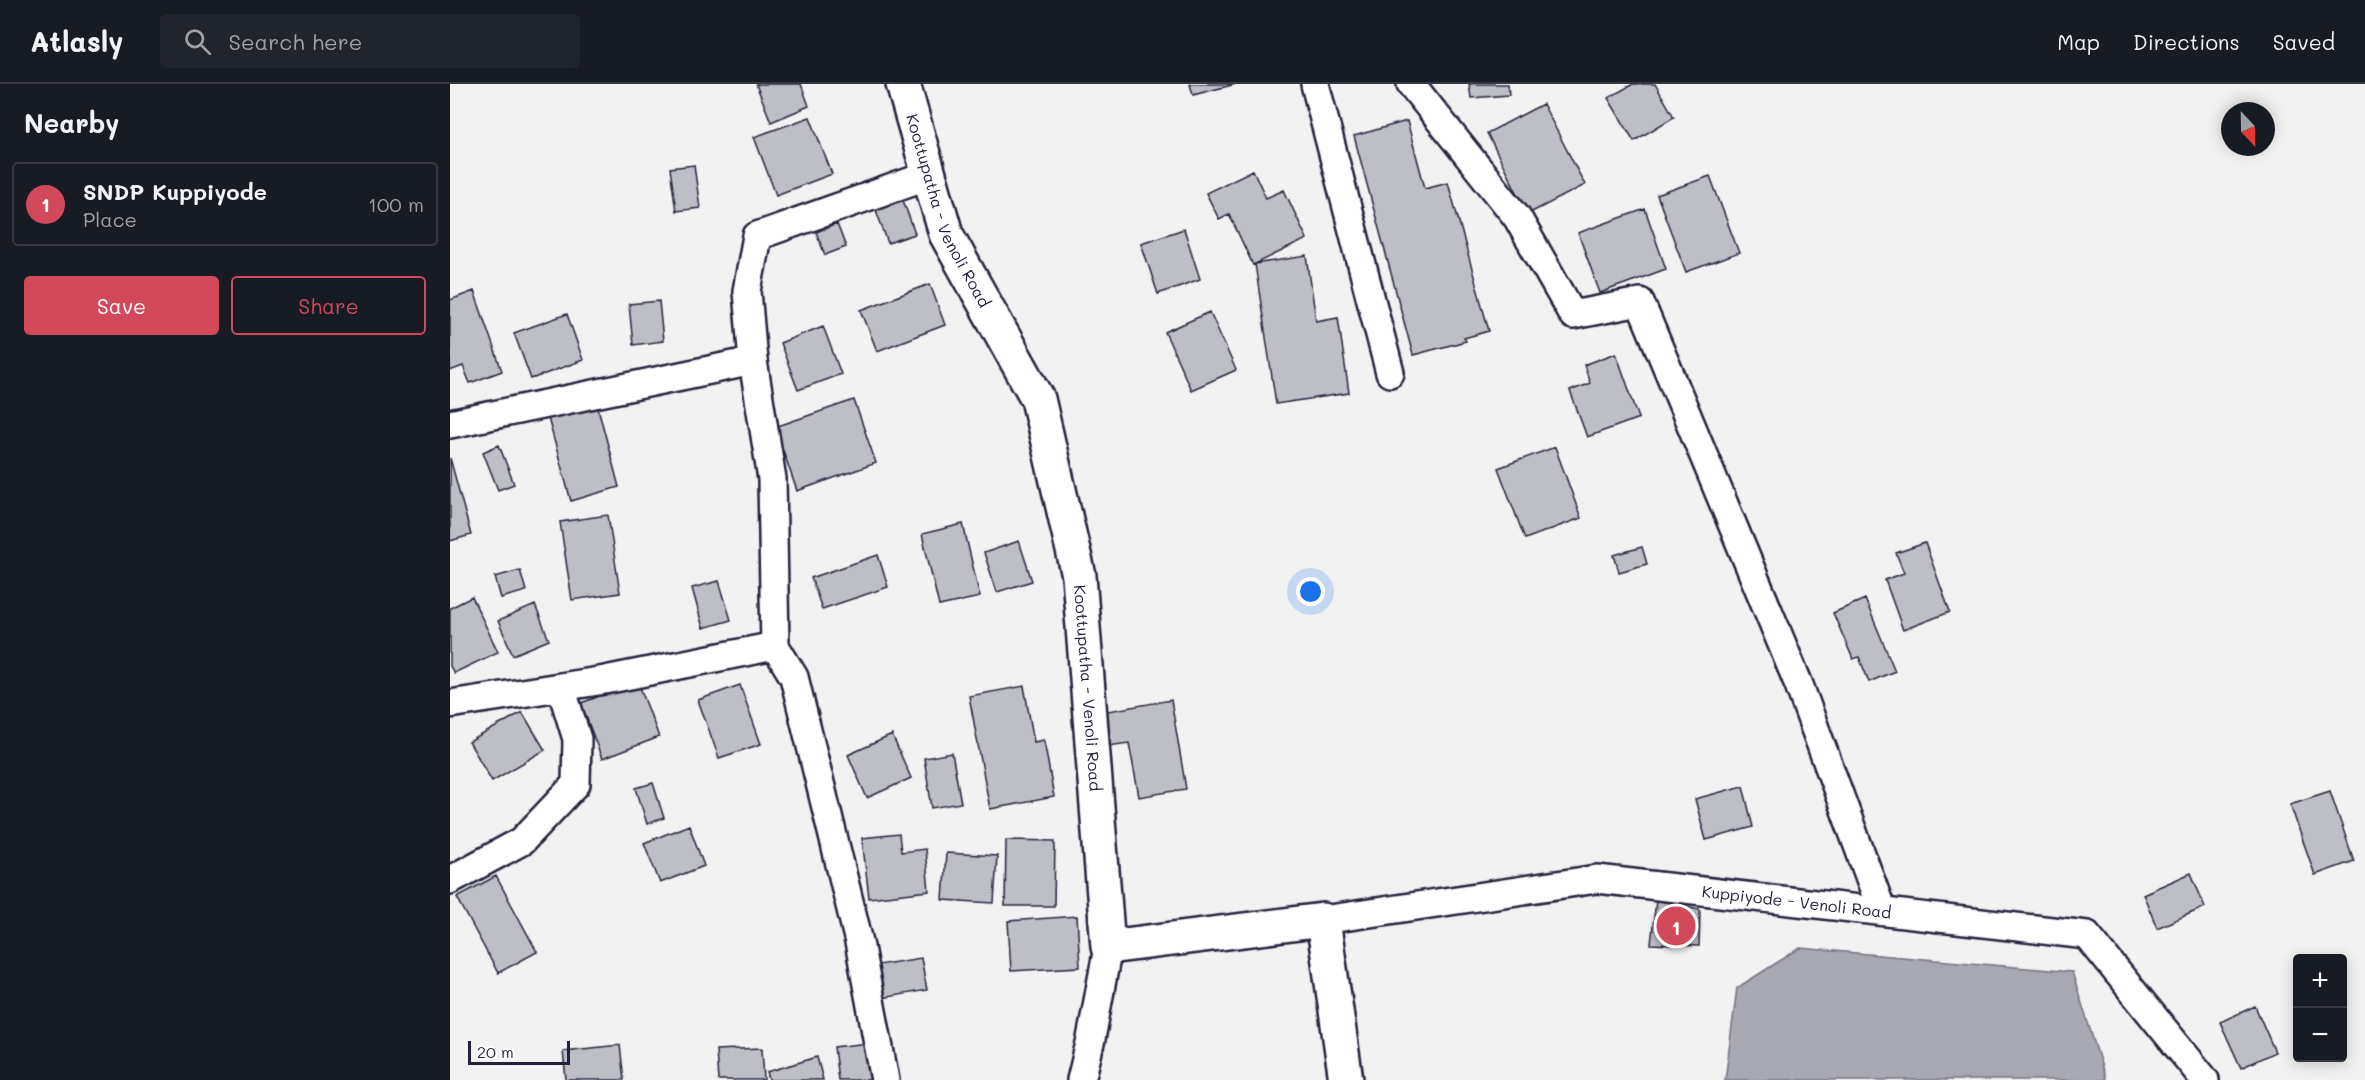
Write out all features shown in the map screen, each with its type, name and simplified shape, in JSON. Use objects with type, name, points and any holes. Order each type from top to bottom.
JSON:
[{"type":"street","name":"Koottupatha - Venoli Road","points":[[903,84],[946,234],[1038,399],[1079,576],[1108,947]]},
{"type":"street","points":[[1315,84],[1390,373]]},
{"type":"street","points":[[1411,84],[1517,217],[1573,315],[1640,302],[1799,685],[1882,911]]},
{"type":"street","points":[[885,1080],[859,942],[794,678],[775,646],[772,479],[753,361],[747,291],[757,236],[929,175]]},
{"type":"street","points":[[450,424],[753,361]]},
{"type":"street","points":[[450,704],[561,687],[775,646]]},
{"type":"street","points":[[450,879],[522,841],[576,784],[577,739],[561,687]]},
{"type":"street","name":"Kuppiyode - Venoli Road","points":[[1323,920],[1597,879],[2086,934],[2205,1080]]},
{"type":"street","points":[[1081,1080],[1108,947],[1323,920],[1346,1080]]},
{"type":"shaded area","points":[[1800,948],[2072,972],[2106,1080],[1725,1080],[1737,988]]},
{"type":"building","points":[[756,84],[801,84],[809,106],[771,122]]},
{"type":"building","points":[[1190,84],[1236,84],[1193,95]]},
{"type":"building","points":[[1469,84],[1508,84],[1509,95],[1471,98]]},
{"type":"building","points":[[1633,84],[1655,84],[1674,117],[1634,141],[1608,98]]},
{"type":"building","points":[[1543,104],[1585,185],[1528,214],[1487,133]]},
{"type":"building","points":[[810,117],[832,174],[776,195],[754,137]]},
{"type":"building","points":[[1407,121],[1425,188],[1448,182],[1489,331],[1464,338],[1466,341],[1413,355],[1354,136]]},
{"type":"building","points":[[694,165],[700,208],[676,211],[670,168]]},
{"type":"building","points":[[1253,170],[1266,198],[1284,190],[1307,239],[1253,265],[1229,214],[1219,219],[1206,193]]},
{"type":"building","points":[[1710,176],[1739,253],[1686,272],[1657,195]]},
{"type":"building","points":[[903,200],[915,234],[888,243],[876,210]]},
{"type":"building","points":[[1645,209],[1666,269],[1600,293],[1578,233]]},
{"type":"building","points":[[837,224],[846,247],[825,255],[816,232]]},
{"type":"building","points":[[1184,229],[1200,279],[1158,294],[1141,243]]},
{"type":"building","points":[[1307,256],[1316,321],[1338,317],[1349,393],[1276,404],[1255,264]]},
{"type":"building","points":[[930,284],[945,325],[877,351],[861,310]]},
{"type":"building","points":[[474,291],[502,371],[470,383],[463,366],[450,371],[450,300]]},
{"type":"building","points":[[659,301],[663,341],[633,345],[629,304]]},
{"type":"building","points":[[1210,312],[1236,370],[1191,390],[1165,332]]},
{"type":"building","points":[[567,314],[583,360],[531,379],[514,333]]},
{"type":"building","points":[[823,326],[841,374],[798,390],[780,343]]},
{"type":"building","points":[[1616,353],[1639,418],[1587,437],[1570,391],[1590,383],[1584,365]]},
{"type":"building","points":[[854,400],[876,463],[797,491],[775,427]]},
{"type":"building","points":[[597,404],[619,487],[571,501],[548,418]]},
{"type":"building","points":[[499,445],[514,484],[498,490],[483,452]]},
{"type":"building","points":[[1555,447],[1581,518],[1525,539],[1498,468]]},
{"type":"building","points":[[450,458],[471,535],[450,541]]},
{"type":"building","points":[[608,515],[620,593],[572,600],[560,522]]},
{"type":"building","points":[[963,524],[980,597],[939,606],[922,534]]},
{"type":"building","points":[[1019,541],[1032,581],[997,592],[984,553]]},
{"type":"building","points":[[1925,543],[1950,612],[1903,630],[1885,580],[1904,573],[1896,553]]},
{"type":"building","points":[[1642,547],[1647,564],[1619,572],[1614,555]]},
{"type":"building","points":[[878,555],[888,587],[822,609],[811,578]]},
{"type":"building","points":[[520,570],[526,591],[501,598],[495,577]]},
{"type":"building","points":[[719,581],[731,620],[703,628],[692,588]]},
{"type":"building","points":[[472,597],[498,652],[454,673],[450,666],[450,608]]},
{"type":"building","points":[[1865,599],[1895,671],[1869,682],[1859,657],[1853,659],[1833,613]]},
{"type":"building","points":[[535,605],[549,640],[513,655],[498,621]]},
{"type":"building","points":[[638,682],[659,737],[602,759],[581,703]]},
{"type":"building","points":[[740,685],[761,744],[719,758],[698,700]]},
{"type":"building","points":[[1024,686],[1034,742],[1044,740],[1054,797],[990,809],[969,696]]},
{"type":"building","points":[[1171,700],[1186,789],[1139,797],[1129,743],[1108,746],[1102,712]]},
{"type":"building","points":[[522,712],[545,750],[492,781],[469,742]]},
{"type":"building","points":[[892,735],[911,778],[867,798],[848,755]]},
{"type":"building","points":[[952,753],[961,803],[932,808],[924,758]]},
{"type":"building","points":[[653,783],[664,818],[647,824],[636,788]]},
{"type":"building","points":[[1743,786],[1753,827],[1706,840],[1695,799]]},
{"type":"building","points":[[2330,791],[2354,861],[2315,875],[2290,804]]},
{"type":"building","points":[[689,825],[704,866],[660,883],[644,843]]},
{"type":"building","points":[[899,834],[901,852],[925,849],[929,891],[869,898],[862,838]]},
{"type":"building","points":[[1006,840],[1055,841],[1054,906],[1005,906]]},
{"type":"building","points":[[946,853],[997,856],[994,903],[943,900]]},
{"type":"building","points":[[2191,873],[2205,907],[2157,928],[2143,894]]},
{"type":"building","points":[[496,876],[537,952],[498,973],[457,897]]},
{"type":"building","points":[[1656,900],[1700,909],[1699,946],[1651,944]]},
{"type":"building","points":[[1077,916],[1080,967],[1011,971],[1008,921]]},
{"type":"building","points":[[921,958],[927,990],[882,998],[877,965]]},
{"type":"building","points":[[2255,1006],[2275,1052],[2241,1068],[2220,1022]]},
{"type":"building","points":[[868,1043],[873,1080],[838,1080],[834,1047]]},
{"type":"building","points":[[620,1045],[624,1080],[566,1080],[563,1051]]},
{"type":"building","points":[[762,1048],[764,1080],[718,1080],[716,1050]]},
{"type":"building","points":[[817,1057],[823,1080],[769,1080],[767,1072]]},
{"type":"place","name":"SNDP Kuppiyode","points":[[1676,926]]}]
